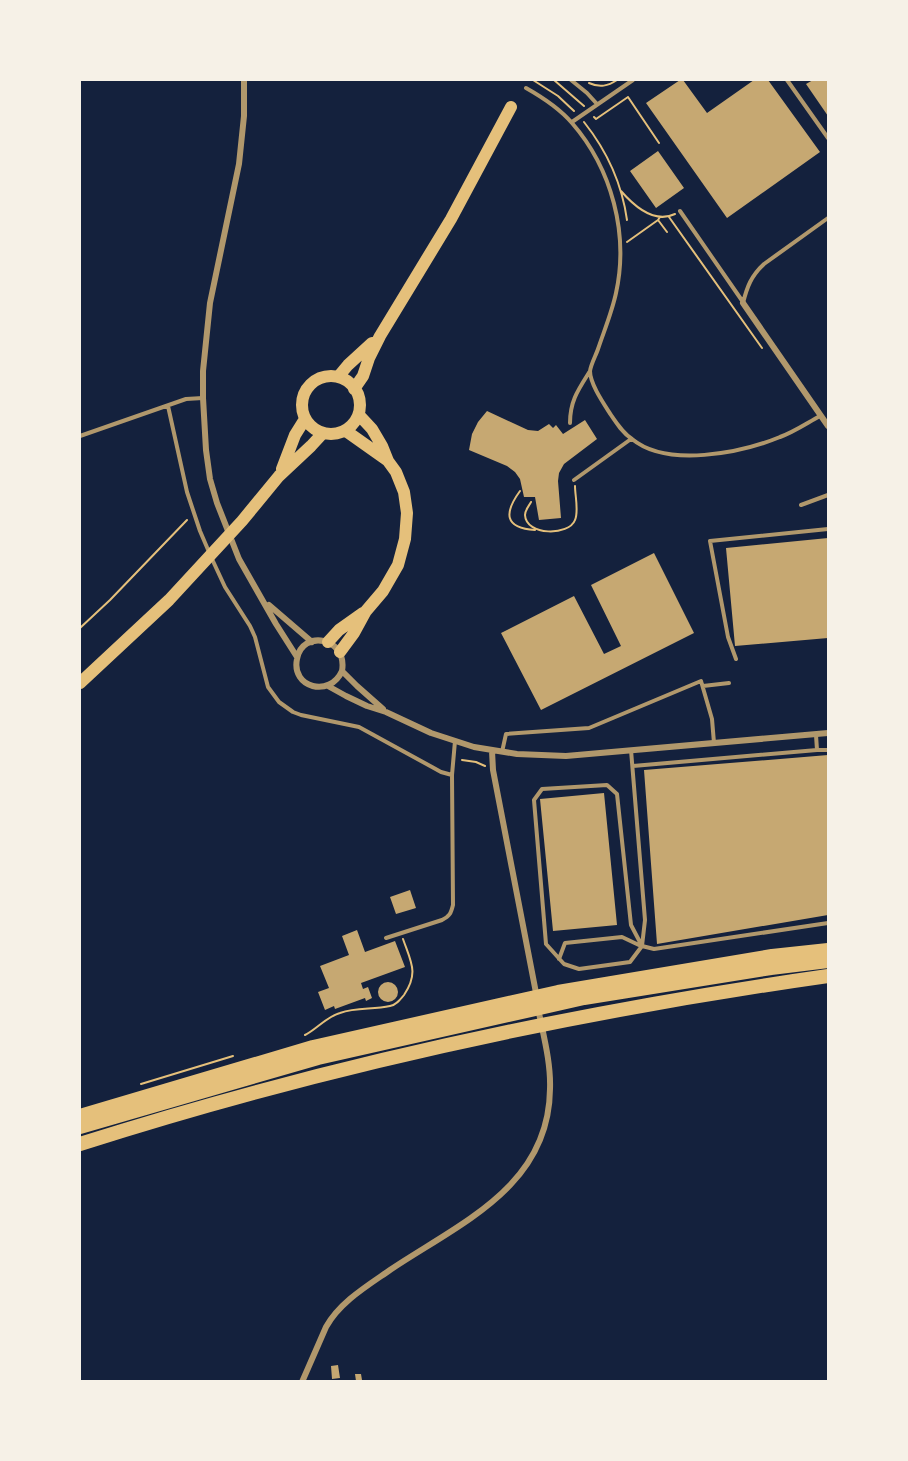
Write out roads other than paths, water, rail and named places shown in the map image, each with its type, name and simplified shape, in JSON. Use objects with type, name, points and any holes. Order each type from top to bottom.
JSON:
[{"type":"highway","points":[[354,389],[363,375],[380,336],[451,219],[511,107]]},
{"type":"highway","points":[[338,377],[380,336]]},
{"type":"highway","points":[[322,377],[338,377],[354,389],[360,401],[359,415],[346,431],[331,435],[310,426],[301,410],[302,399],[313,381],[322,377]]},
{"type":"highway","points":[[340,652],[366,611],[383,591],[398,565],[405,539],[407,513],[404,492],[377,438],[359,415]]},
{"type":"highway","points":[[279,476],[295,435],[305,419]]},
{"type":"highway","points":[[346,431],[388,461]]},
{"type":"highway","points":[[80,683],[169,600],[242,521],[279,476],[323,433]]},
{"type":"highway","points":[[328,642],[339,630],[366,611]]},
{"type":"highway","points":[[80,1116],[313,1047],[558,992],[772,956],[828,950]]},
{"type":"highway","points":[[80,1127],[318,1058],[584,998],[828,961]]},
{"type":"highway","points":[[80,1144],[248,1094],[435,1047],[550,1022],[746,987],[828,976]]},
{"type":"street","points":[[244,80],[244,116],[239,164],[210,303],[203,371],[206,450],[210,479],[219,510],[239,559],[297,657],[297,670],[304,681],[321,687],[328,686],[337,680],[342,670],[340,652],[328,642],[320,640],[312,642],[303,648],[297,657]]},
{"type":"street","points":[[743,303],[828,426]]},
{"type":"street","points":[[264,601],[312,642]]},
{"type":"street","points":[[342,670],[386,712]]},
{"type":"street","points":[[328,686],[418,728],[455,741],[502,752],[555,756],[828,733]]},
{"type":"street","points":[[302,1382],[330,1319],[343,1305],[393,1268],[493,1203],[522,1172],[536,1150],[545,1126],[550,1086],[547,1057],[493,770],[492,751]]},
{"type":"lane","points":[[570,80],[597,104]]},
{"type":"lane","points":[[572,122],[633,80]]},
{"type":"lane","points":[[790,80],[828,138]]},
{"type":"lane","points":[[526,88],[572,122],[604,172],[612,193],[617,217],[620,247],[617,290],[612,312],[590,370],[576,393],[570,423]]},
{"type":"lane","points":[[680,211],[743,303]]},
{"type":"lane","points":[[743,303],[750,280],[756,271],[828,218]]},
{"type":"lane","points":[[590,370],[602,402],[622,430],[641,446],[653,451],[683,455],[727,452],[755,447],[782,437],[821,415]]},
{"type":"lane","points":[[80,436],[186,399],[203,398]]},
{"type":"lane","points":[[168,406],[187,492],[200,531],[219,575],[250,626],[268,687],[279,702],[301,715],[359,727],[441,772],[452,775]]},
{"type":"lane","points":[[574,480],[631,439]]},
{"type":"lane","points":[[801,505],[828,495]]},
{"type":"lane","points":[[736,659],[728,637],[710,541],[828,529]]},
{"type":"lane","points":[[502,752],[506,734],[589,728],[701,681],[712,719],[714,743]]},
{"type":"lane","points":[[703,686],[729,683]]},
{"type":"lane","points":[[816,734],[816,750]]},
{"type":"lane","points":[[386,938],[442,920],[452,912],[452,775],[455,741]]},
{"type":"lane","points":[[631,750],[645,920],[642,946],[630,962],[579,969],[564,964],[546,945],[534,800],[542,789],[607,785],[617,794],[631,925],[642,946]]},
{"type":"lane","points":[[633,766],[828,750]]},
{"type":"lane","points":[[560,959],[565,943],[622,937],[654,949],[828,923]]}]
